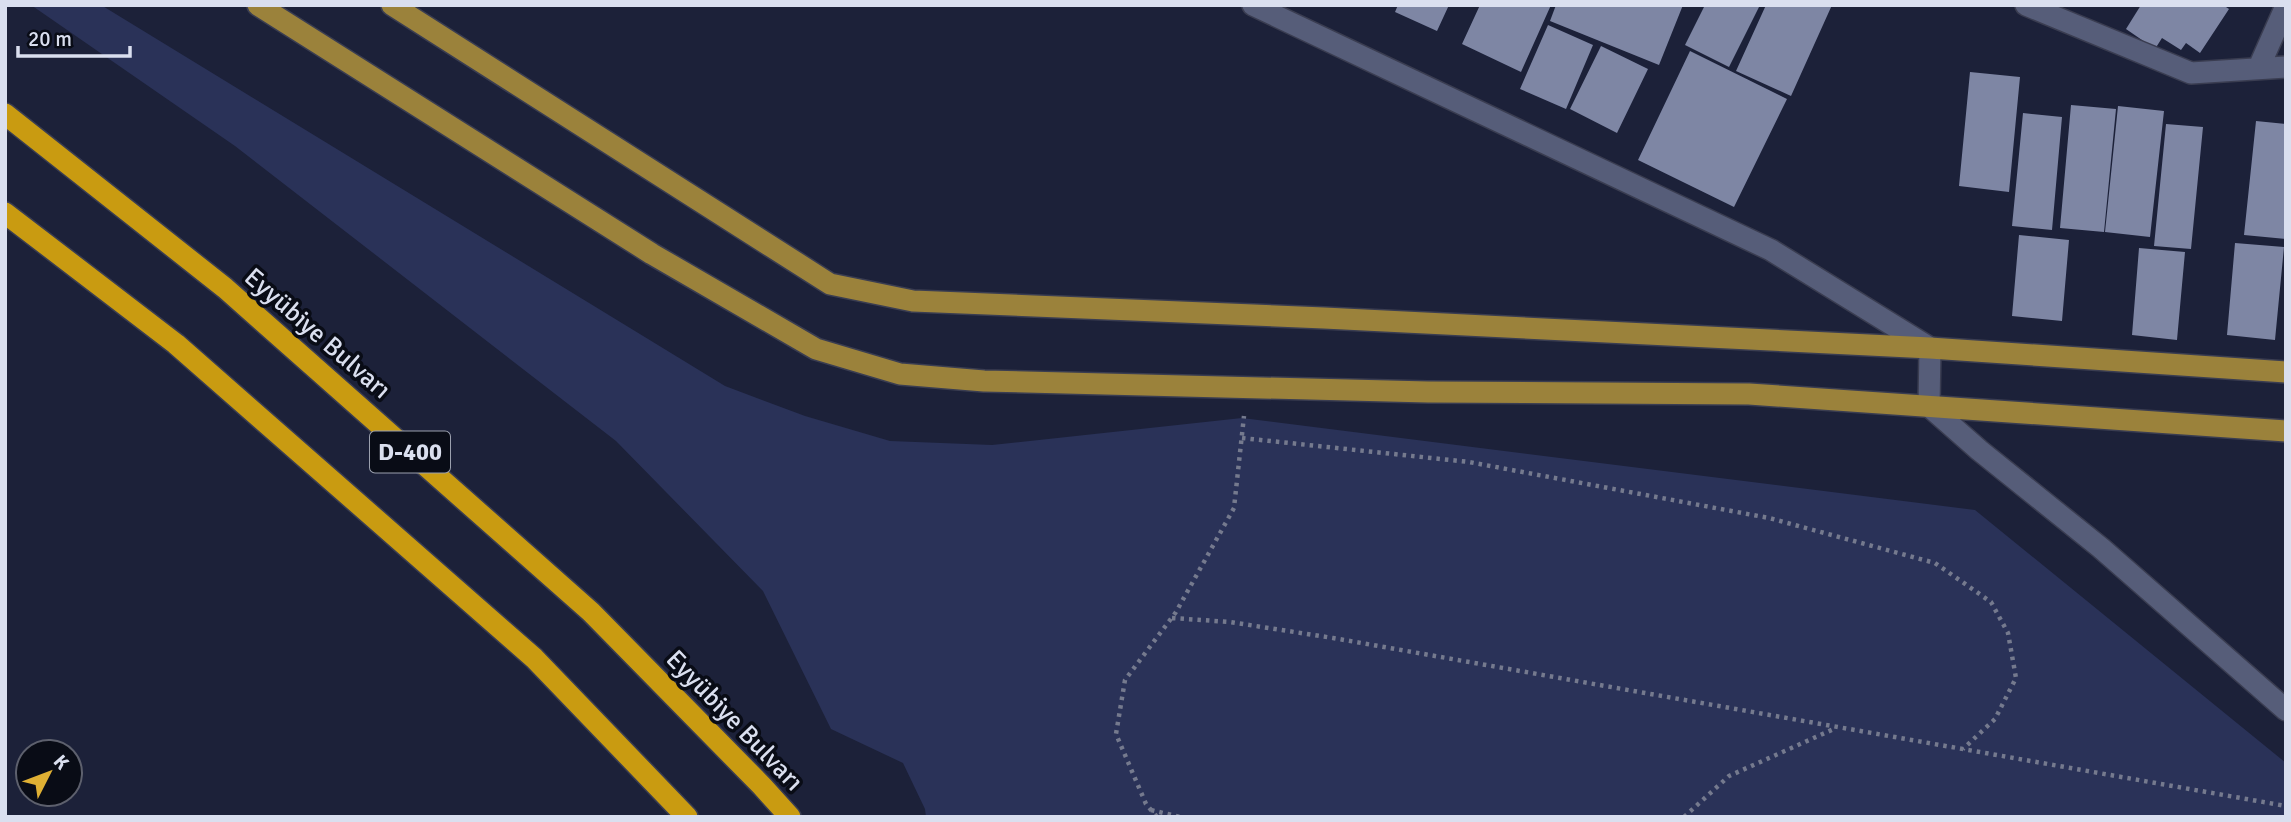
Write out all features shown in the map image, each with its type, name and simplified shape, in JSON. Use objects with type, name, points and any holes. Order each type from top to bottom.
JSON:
[{"type":"highway","name":"Eyyübiye Bulvarı","points":[[5,114],[225,288],[580,603],[790,817]]},
{"type":"highway","name":"D-400","points":[[5,213],[176,344],[534,658],[687,817]]},
{"type":"main road","points":[[258,5],[652,254],[816,349],[900,374],[985,381],[1428,392],[1749,394],[2286,431]]},
{"type":"main road","points":[[392,5],[830,284],[913,301],[1930,348],[2286,372]]},
{"type":"street","points":[[1253,5],[1771,250],[1930,348],[1929,406],[2101,548],[2286,710]]},
{"type":"street","points":[[2026,5],[2191,73],[2286,67]]},
{"type":"street","points":[[2259,67],[2286,6]]},
{"type":"path","points":[[1157,817],[1146,804],[1116,734],[1125,680],[1172,618],[1234,508],[1247,387]]},
{"type":"path","points":[[1242,438],[1469,462],[1769,518],[1935,564],[1991,602],[2008,633],[2015,678],[1995,719],[1963,750]]},
{"type":"path","points":[[1172,618],[1230,622],[1333,638],[2286,806]]},
{"type":"path","points":[[1684,817],[1729,776],[1836,728]]},
{"type":"path","points":[[1151,810],[1180,817]]},
{"type":"shaded area","points":[[31,5],[101,5],[725,386],[805,416],[890,441],[992,445],[1242,418],[1975,510],[2286,763],[2286,817],[926,817],[925,809],[903,763],[831,729],[763,591],[616,441],[235,146]]},
{"type":"building","points":[[1398,5],[1449,5],[1437,31],[1395,12]]},
{"type":"building","points":[[1480,5],[1551,5],[1521,72],[1462,44]]},
{"type":"building","points":[[1556,5],[1683,5],[1659,65],[1550,21]]},
{"type":"building","points":[[1705,5],[1760,5],[1729,67],[1685,45]]},
{"type":"building","points":[[1766,5],[1832,5],[1791,96],[1736,71]]},
{"type":"building","points":[[2141,5],[2223,5],[2229,9],[2200,53],[2186,43],[2181,50],[2162,38],[2155,49],[2126,29]]},
{"type":"building","points":[[1548,25],[1593,45],[1566,109],[1520,89]]},
{"type":"building","points":[[1601,46],[1648,69],[1617,133],[1570,109]]},
{"type":"building","points":[[1690,51],[1787,99],[1734,207],[1638,160]]},
{"type":"building","points":[[1970,72],[2020,77],[2009,192],[1959,186]]},
{"type":"building","points":[[2071,105],[2116,109],[2104,232],[2060,228]]},
{"type":"building","points":[[2118,106],[2164,111],[2150,237],[2105,232]]},
{"type":"building","points":[[2023,113],[2062,117],[2052,230],[2012,226]]},
{"type":"building","points":[[2256,121],[2286,124],[2286,239],[2244,235]]},
{"type":"building","points":[[2166,124],[2203,127],[2191,249],[2154,246]]},
{"type":"building","points":[[2019,235],[2069,240],[2062,321],[2012,316]]},
{"type":"building","points":[[2235,243],[2284,247],[2275,340],[2227,335]]},
{"type":"building","points":[[2139,248],[2185,252],[2177,340],[2132,335]]}]
